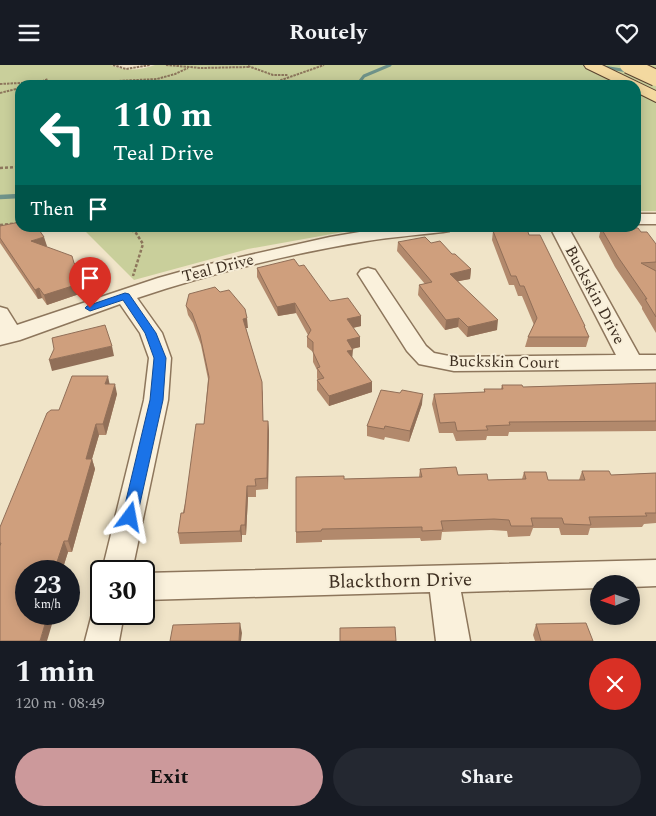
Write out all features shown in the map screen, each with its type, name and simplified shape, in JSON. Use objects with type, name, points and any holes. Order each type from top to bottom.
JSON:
[{"type":"main road","points":[[591,65],[622,80]]},
{"type":"main road","points":[[628,65],[656,78]]},
{"type":"main road","points":[[641,89],[656,97]]},
{"type":"street","points":[[641,219],[656,219]]},
{"type":"street","name":"Teal Drive","points":[[6,336],[208,270],[330,242],[397,232]]},
{"type":"street","name":"Buckskin Drive","points":[[562,232],[631,363]]},
{"type":"street","name":"Buckskin Court","points":[[368,273],[418,351],[427,359],[454,364],[656,362]]},
{"type":"street","points":[[120,560],[156,400],[160,358],[133,293]]},
{"type":"street","points":[[0,313],[6,336]]},
{"type":"street","name":"Blackthorn Drive","points":[[155,587],[656,573]]},
{"type":"street","points":[[444,580],[453,641]]},
{"type":"street","points":[[102,641],[106,625]]},
{"type":"path","points":[[113,65],[126,69],[150,65]]},
{"type":"path","points":[[166,65],[188,68],[249,67]]},
{"type":"path","points":[[245,65],[273,75],[294,75]]},
{"type":"path","points":[[277,80],[324,65]]},
{"type":"path","points":[[110,80],[153,79],[176,75],[188,68]]},
{"type":"path","points":[[273,75],[274,80]]},
{"type":"path","points":[[0,84],[15,84]]},
{"type":"path","points":[[0,93],[15,89]]},
{"type":"path","points":[[0,168],[15,167]]},
{"type":"path","points":[[0,225],[15,224]]},
{"type":"path","points":[[133,293],[132,281],[134,271],[142,255],[143,243],[135,232]]},
{"type":"green space","points":[[0,65],[111,65],[122,69],[133,69],[155,65],[656,65],[656,211],[641,211],[641,80],[15,80],[15,226],[0,228]]},
{"type":"green space","points":[[86,232],[343,232],[248,249],[134,280]]},
{"type":"building","points":[[15,223],[15,232],[40,232],[44,237],[31,241],[72,256],[74,263],[88,281],[44,295],[39,288],[35,290],[0,238],[0,226]]},
{"type":"building","points":[[493,232],[528,232],[529,235],[540,235],[589,337],[528,337],[537,318],[524,286],[520,286],[516,276],[511,276]]},
{"type":"building","points":[[603,232],[647,232],[656,244],[656,262],[641,263],[656,271],[656,317],[645,299],[647,299]]},
{"type":"building","points":[[425,237],[431,243],[440,241],[452,254],[455,254],[471,269],[450,274],[498,320],[468,327],[459,318],[446,320],[419,285],[432,282],[398,242]]},
{"type":"building","points":[[294,259],[299,266],[304,265],[330,301],[348,298],[361,316],[347,319],[360,337],[347,340],[353,350],[347,351],[372,382],[329,396],[317,380],[324,378],[317,368],[320,367],[313,352],[313,342],[307,337],[311,330],[295,303],[277,307],[257,268]]},
{"type":"building","points":[[215,287],[220,292],[229,290],[245,309],[247,318],[243,319],[262,382],[263,421],[268,421],[267,478],[255,479],[256,486],[247,486],[245,525],[241,525],[240,531],[178,533],[181,513],[184,513],[196,424],[204,424],[209,377],[200,335],[192,313],[186,306],[189,294]]},
{"type":"building","points":[[105,325],[112,346],[49,360],[54,349],[52,338]]},
{"type":"building","points":[[72,376],[108,376],[105,384],[115,384],[103,424],[96,424],[86,459],[92,459],[68,541],[64,541],[58,560],[15,560],[15,625],[45,625],[40,641],[0,641],[0,527],[47,413],[51,410],[59,410]]},
{"type":"building","points":[[656,383],[656,421],[509,422],[510,425],[486,426],[488,430],[457,431],[455,422],[440,423],[434,394],[485,392],[484,389],[503,389],[502,385],[522,385],[523,387]]},
{"type":"building","points":[[381,390],[400,393],[402,390],[423,394],[410,431],[385,426],[384,429],[367,426]]},
{"type":"building","points":[[456,467],[458,475],[487,474],[488,480],[526,479],[524,472],[546,472],[548,480],[585,480],[582,471],[609,471],[611,475],[656,473],[656,513],[645,513],[647,516],[589,517],[591,525],[564,524],[562,518],[531,518],[533,526],[511,526],[509,520],[494,519],[441,521],[443,530],[422,531],[422,527],[322,529],[321,531],[296,532],[296,477],[344,476],[344,479],[422,477],[420,469]]},
{"type":"building","points":[[240,623],[239,641],[170,641],[173,625]]},
{"type":"building","points":[[586,623],[593,641],[541,641],[536,624]]},
{"type":"building","points":[[395,627],[396,641],[340,641],[340,628]]},
{"type":"waterway","points":[[361,80],[364,76],[390,65]]},
{"type":"waterway","points":[[603,67],[628,71]]},
{"type":"waterway","points":[[0,197],[15,196]]},
{"type":"route","points":[[90,308],[125,296],[150,333],[160,358],[156,400],[130,517]]}]
